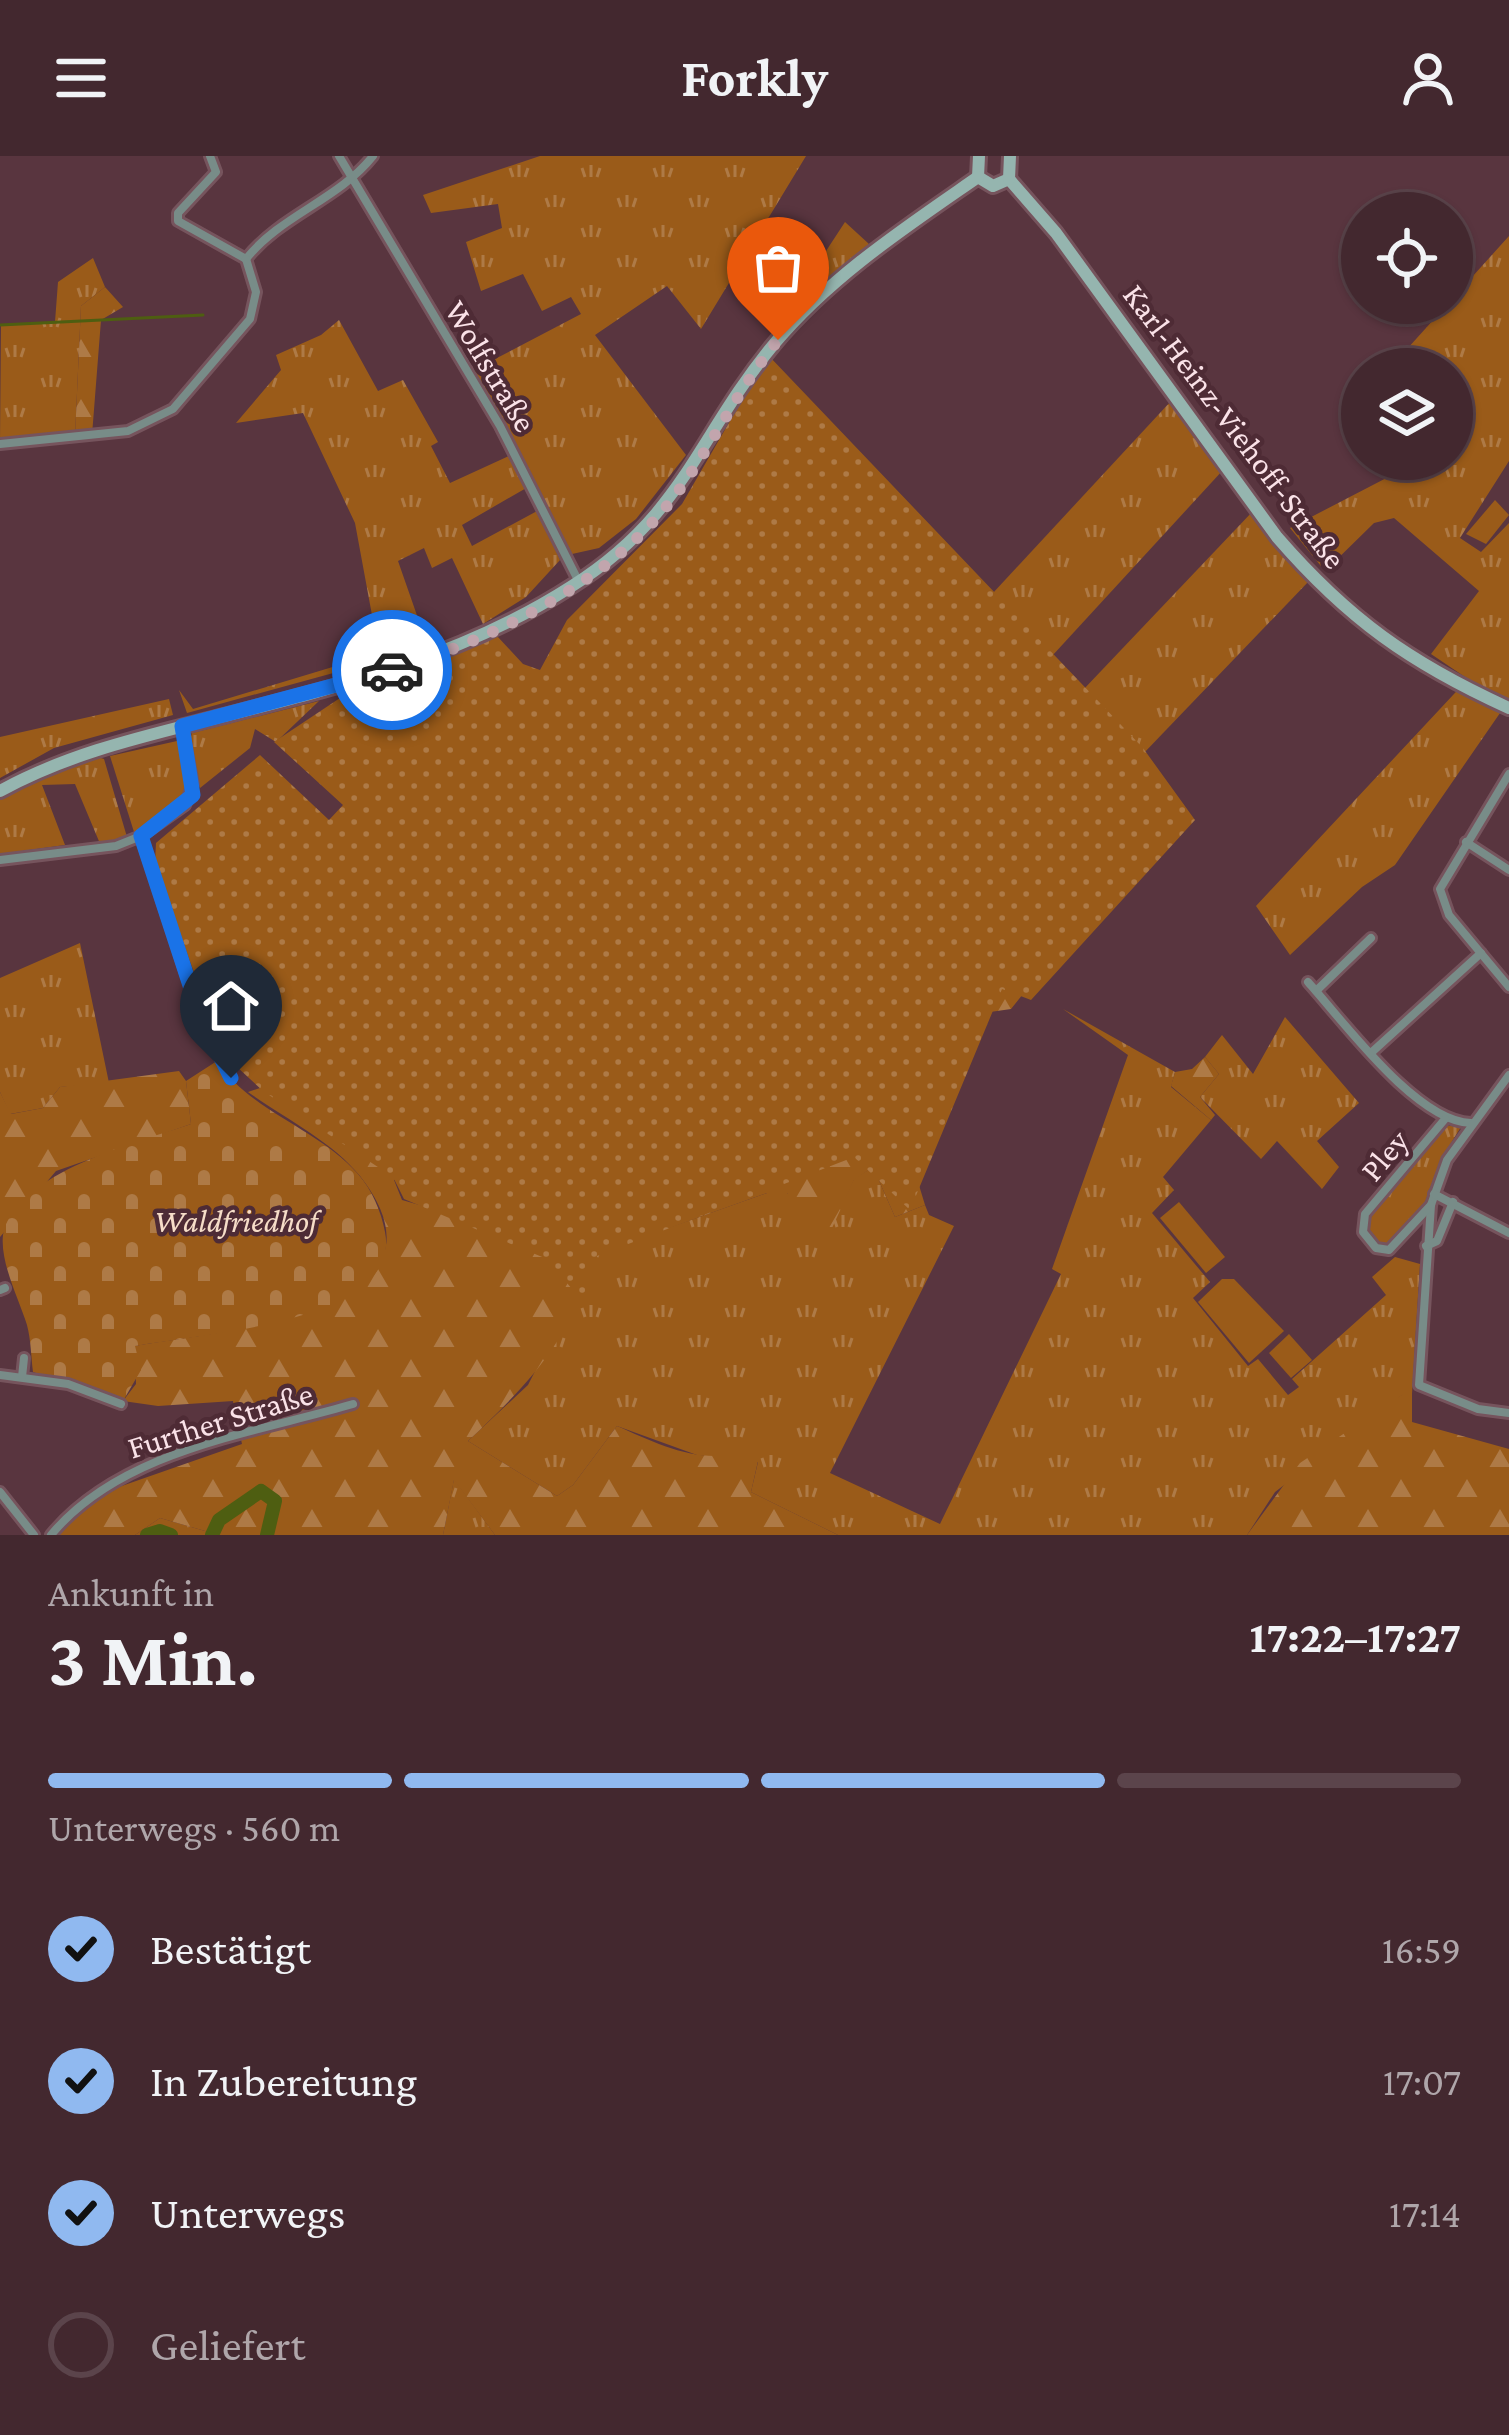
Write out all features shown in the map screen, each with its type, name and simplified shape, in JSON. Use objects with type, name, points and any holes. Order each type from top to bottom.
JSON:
[{"type":"main road","points":[[978,177],[979,156]]},
{"type":"main road","points":[[978,177],[993,186],[1009,179],[1010,156]]},
{"type":"main road","points":[[0,791],[50,765],[428,659],[493,631],[579,582],[632,541],[674,497],[767,353],[807,307],[978,177]]},
{"type":"main road","name":"Karl-Heinz-Viehoff-Straße","points":[[1009,179],[1056,233],[1276,537],[1312,578],[1357,621],[1412,661],[1509,708]]},
{"type":"street","points":[[0,444],[128,431],[173,409],[250,319],[256,292],[246,259],[178,221],[178,212],[216,172],[210,156]]},
{"type":"street","name":"Wolfstraße","points":[[339,156],[500,426],[579,582]]},
{"type":"street","points":[[246,259],[293,218],[354,180],[373,156]]},
{"type":"street","points":[[0,860],[98,850],[141,836],[193,795],[182,726]]},
{"type":"street","points":[[1509,774],[1441,883],[1440,897],[1509,987]]},
{"type":"street","points":[[141,836],[200,1016],[231,1078]]},
{"type":"street","points":[[1466,842],[1509,870]]},
{"type":"street","points":[[1371,938],[1312,987],[1372,1052],[1445,1119],[1472,1123]]},
{"type":"street","points":[[1372,1052],[1480,953]]},
{"type":"street","name":"Pley","points":[[1445,1119],[1363,1222],[1368,1242],[1389,1250],[1410,1228],[1432,1199],[1472,1123],[1509,1076]]},
{"type":"street","points":[[1432,1199],[1454,1202],[1509,1233]]},
{"type":"street","name":"Pley","points":[[1432,1199],[1419,1385],[1478,1409],[1509,1413]]},
{"type":"street","name":"Pley","points":[[1410,1228],[1426,1242],[1437,1240],[1454,1202]]},
{"type":"street","points":[[22,1377],[24,1358]]},
{"type":"street","points":[[0,1375],[68,1384],[121,1404]]},
{"type":"street","name":"Further Straße","points":[[51,1535],[77,1503],[113,1478],[353,1404]]},
{"type":"street","points":[[0,1492],[34,1535]]},
{"type":"green space","points":[[540,156],[806,156],[701,329],[667,286],[595,335],[686,455],[636,519],[599,548],[572,554],[472,371],[581,314],[571,297],[542,311],[523,274],[481,291],[466,242],[502,228],[498,204],[431,213],[423,195]]},
{"type":"green space","points":[[845,222],[869,244],[803,302],[764,346]]},
{"type":"green space","points":[[1509,236],[1509,461],[1460,538],[1481,552],[1509,523],[1509,700],[1395,865],[1362,887],[1290,955],[1256,906],[1468,679],[1431,654],[1479,591],[1394,518],[1374,523],[1325,571],[1290,528],[1383,480],[1473,480],[1473,348],[1408,348],[1430,324],[1473,324],[1473,276]]},
{"type":"green space","points":[[93,258],[105,287],[81,306],[75,436],[0,441],[1,326],[55,322],[58,282]]},
{"type":"green space","points":[[105,287],[123,307],[101,320],[92,435],[75,436],[81,306]]},
{"type":"green space","points":[[339,320],[378,391],[403,380],[438,442],[431,446],[450,483],[511,455],[528,487],[462,525],[472,546],[539,510],[560,560],[526,597],[483,624],[452,558],[432,568],[424,548],[398,561],[428,647],[187,713],[179,690],[193,709],[379,653],[355,523],[303,413],[236,423],[281,370],[276,355],[321,335]]},
{"type":"green space","points":[[768,355],[1143,748],[1195,820],[1031,1000],[1002,989],[910,1210],[854,1157],[597,1256],[582,1301],[547,1259],[404,1199],[393,1177],[263,1091],[223,1054],[155,863],[156,843],[260,755],[329,820],[343,805],[274,742],[367,680],[497,636],[523,664],[540,670],[567,620],[682,504]]},
{"type":"green space","points":[[1172,400],[1223,470],[1052,656],[993,593]]},
{"type":"green space","points":[[1495,500],[1509,515],[1486,544],[1466,534]]},
{"type":"green space","points":[[1254,510],[1309,581],[1142,755],[1083,690]]},
{"type":"green space","points":[[169,699],[173,715],[54,748],[0,778],[0,737]]},
{"type":"green space","points":[[319,701],[276,742],[255,729],[250,748],[200,788],[189,743],[192,733]]},
{"type":"green space","points":[[177,741],[183,748],[188,794],[135,835],[110,756]]},
{"type":"green space","points":[[98,757],[104,759],[127,837],[101,846],[75,784],[42,785],[65,845],[0,854],[0,796]]},
{"type":"green space","points":[[1066,940],[1011,1009],[990,1012],[918,1182],[925,1205],[895,1217],[873,1167],[854,1180],[827,1239],[810,1237],[787,1193],[767,1193],[596,1254],[574,1311],[547,1357],[468,1441],[557,1496],[573,1485],[617,1426],[696,1454],[746,1451],[758,1461],[751,1492],[838,1535],[495,1535],[454,1480],[443,1535],[219,1535],[160,1518],[135,1535],[59,1535],[83,1506],[116,1488],[242,1444],[233,1401],[158,1406],[123,1401],[136,1384],[135,1346],[220,1333],[319,1307],[358,1286],[382,1259],[385,1222],[360,1176],[322,1141],[248,1092],[278,1082]],"holes":[[[425,1168],[552,1243],[402,1200],[394,1180]]]},
{"type":"green space","points":[[80,943],[109,1083],[60,1087],[43,1108],[10,1114],[0,1092],[0,978]]},
{"type":"green space","points":[[1063,1009],[1175,1072],[1171,1087],[1211,1120],[1163,1177],[1174,1190],[1152,1213],[1210,1282],[1193,1298],[1248,1366],[1258,1359],[1288,1395],[1299,1387],[1292,1379],[1386,1295],[1372,1277],[1395,1257],[1420,1264],[1412,1394],[1402,1395],[1275,1492],[1247,1535],[838,1535],[751,1492],[758,1462],[697,1455],[617,1426],[573,1485],[557,1496],[468,1441],[528,1385],[595,1254],[767,1193],[787,1193],[826,1238],[854,1179],[873,1167],[895,1217],[925,1205],[929,1215],[954,1226],[830,1473],[940,1524],[1061,1274],[1052,1269],[1128,1055]]},
{"type":"green space","points":[[1285,1017],[1359,1103],[1317,1141],[1339,1167],[1322,1189],[1277,1141],[1261,1159],[1200,1097],[1219,1074],[1205,1057],[1222,1035],[1253,1074]]},
{"type":"green space","points":[[1205,1057],[1219,1074],[1200,1097],[1215,1115],[1211,1120],[1171,1086],[1175,1072],[1192,1069]]},
{"type":"green space","name":"Waldfriedhof","points":[[217,1061],[247,1093],[324,1144],[358,1174],[383,1224],[382,1263],[362,1287],[290,1319],[135,1346],[141,1370],[123,1401],[33,1372],[27,1325],[3,1246],[12,1213],[30,1194],[82,1163],[191,1124],[186,1081]]},
{"type":"green space","points":[[179,1071],[186,1081],[191,1124],[56,1171],[0,1237],[0,1092],[11,1114],[43,1108],[60,1087]]},
{"type":"green space","points":[[1443,1125],[1461,1127],[1441,1159],[1424,1205],[1391,1244],[1376,1244],[1366,1232],[1369,1215]]},
{"type":"green space","points":[[1179,1202],[1225,1257],[1206,1273],[1160,1218]]},
{"type":"green space","points":[[1222,1279],[1234,1279],[1284,1331],[1249,1363],[1198,1302]]},
{"type":"green space","points":[[1289,1334],[1312,1360],[1291,1378],[1269,1353]]},
{"type":"green space","points":[[1403,1394],[1412,1394],[1412,1422],[1509,1449],[1509,1535],[1247,1535],[1300,1463]]},
{"type":"green space","points":[[454,1479],[495,1535],[443,1535]]},
{"type":"green space","points":[[160,1518],[219,1535],[135,1535]]},
{"type":"waterway","points":[[0,325],[203,315]]},
{"type":"waterway","points":[[212,1535],[219,1520],[261,1491],[275,1501],[267,1535]]},
{"type":"waterway","points":[[147,1535],[160,1531],[171,1535]]},
{"type":"way so far","points":[[392,670],[467,644],[525,614],[579,582],[632,541],[674,497],[778,340]]},
{"type":"route","points":[[231,1078],[200,1016],[141,836],[193,795],[182,726],[392,670]]}]
